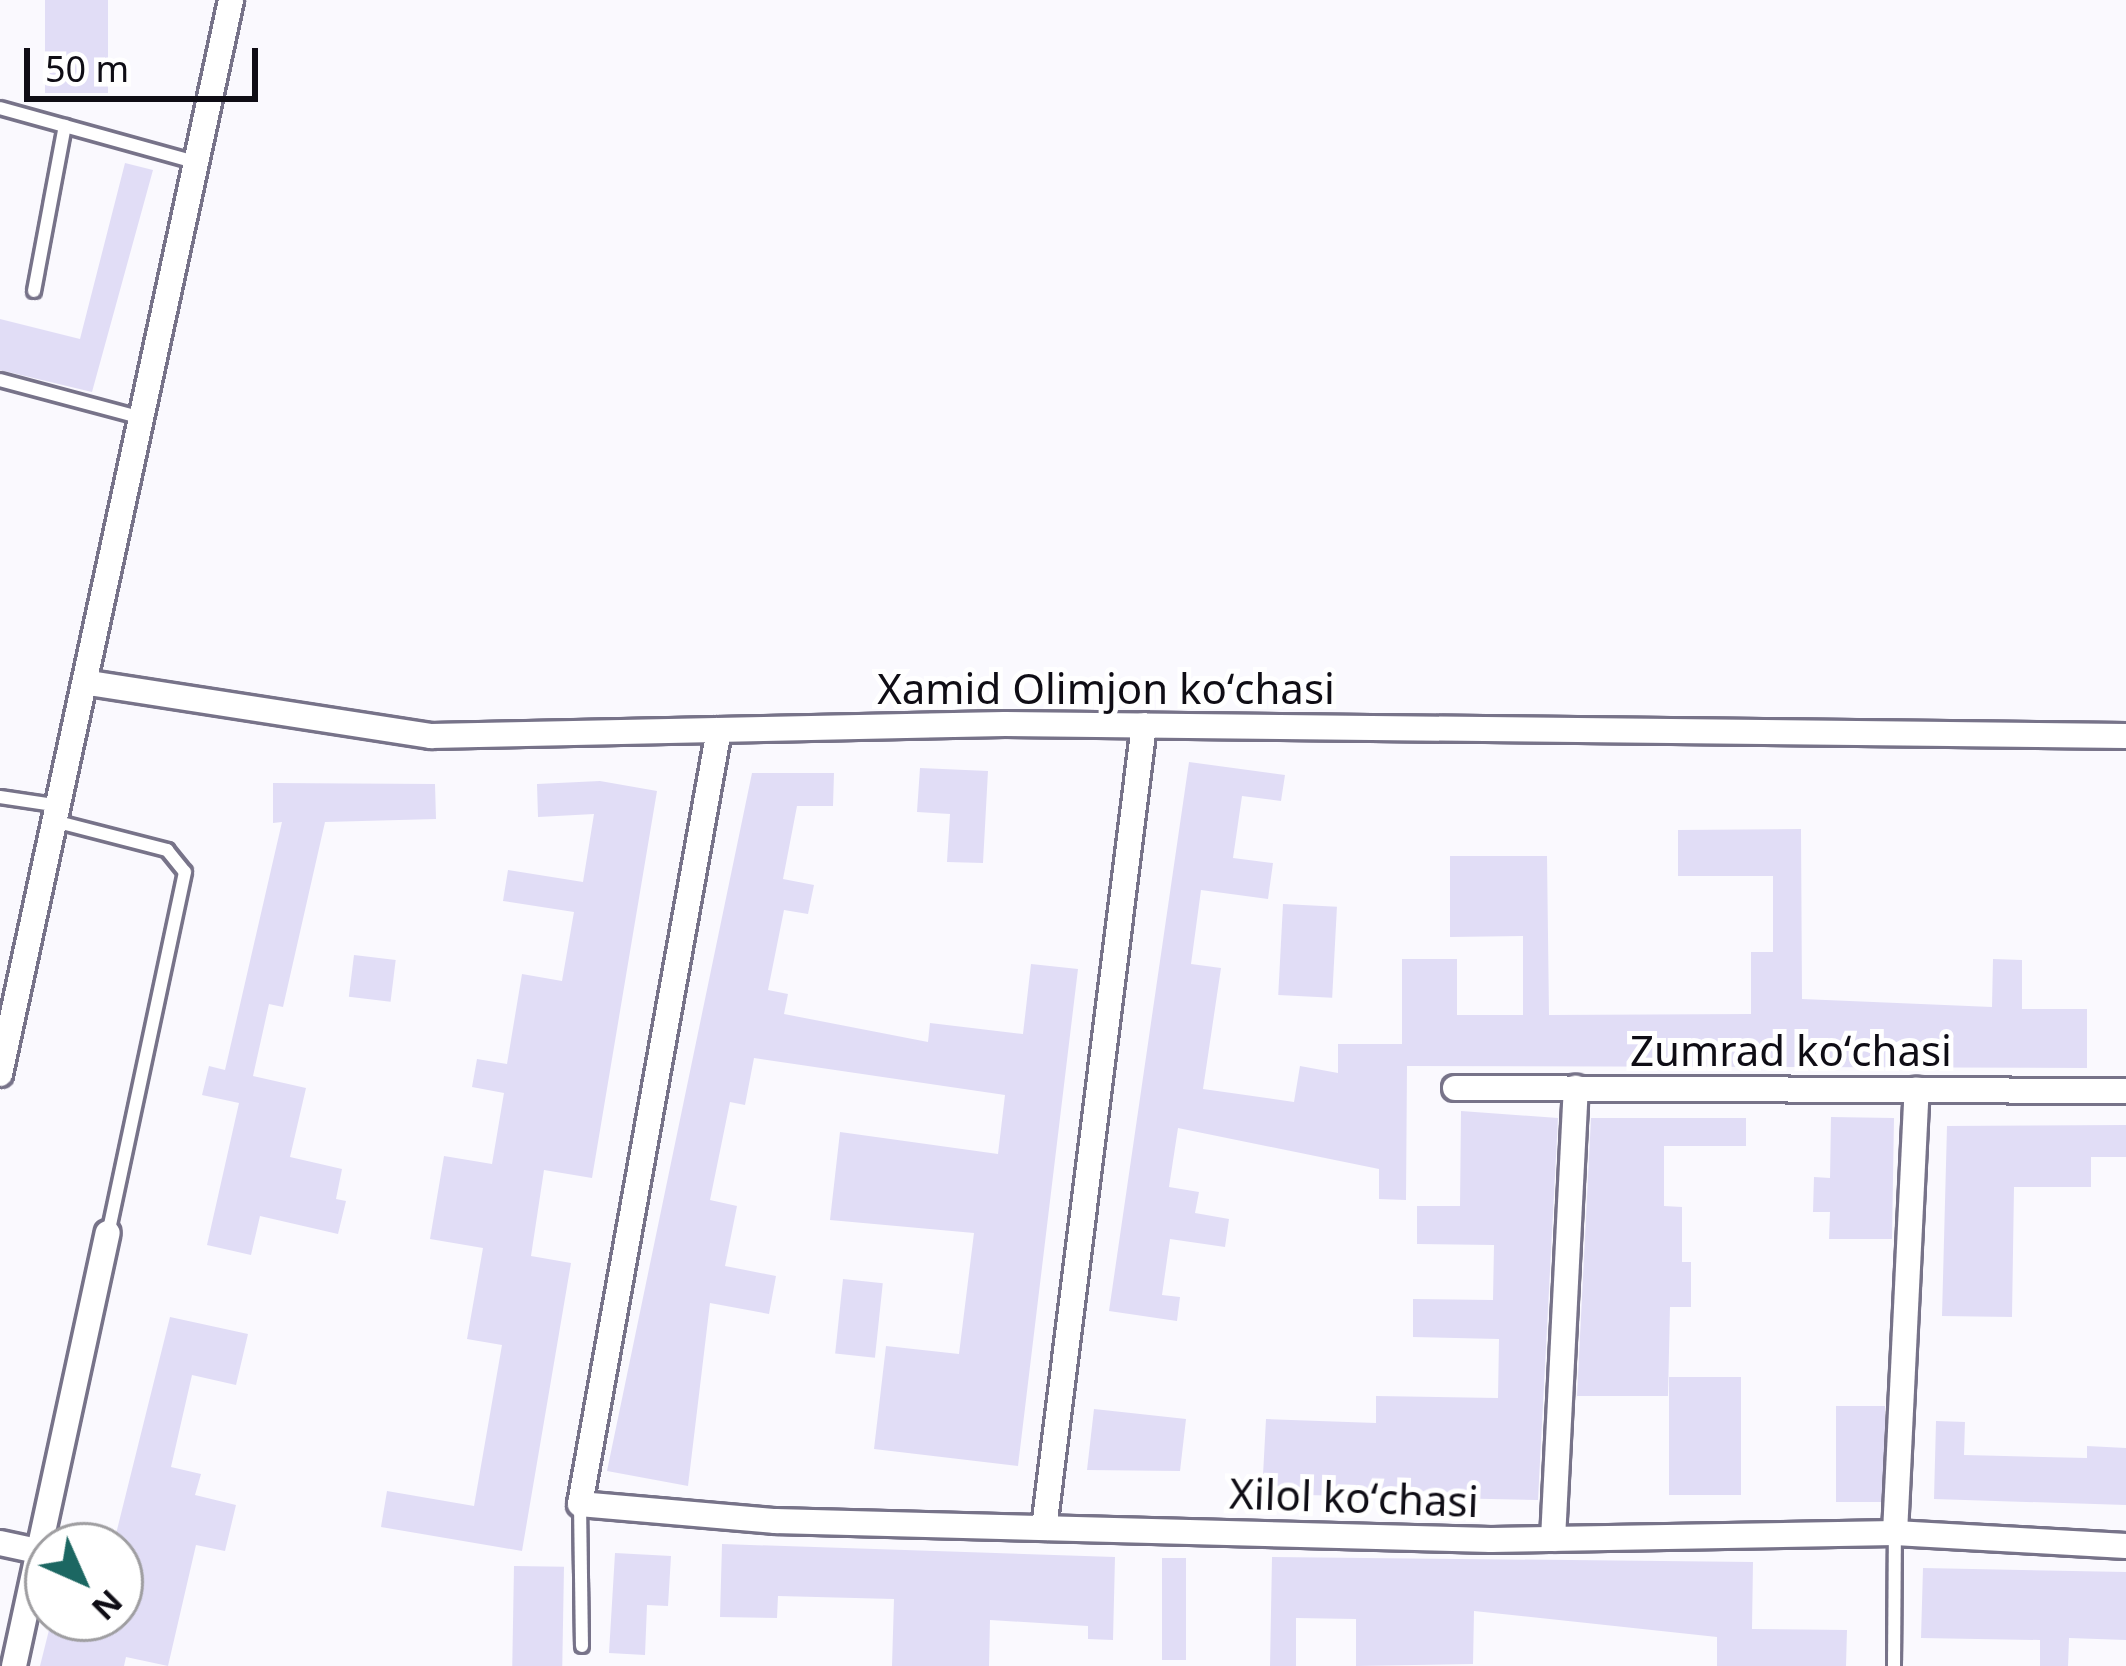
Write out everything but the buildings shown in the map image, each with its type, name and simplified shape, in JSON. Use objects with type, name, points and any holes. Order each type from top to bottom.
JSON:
[{"type":"street","points":[[0,1074],[89,683],[138,417],[199,163],[231,0]]},
{"type":"street","name":"Xamid Olimjon koʻchasi","points":[[89,683],[431,736],[1144,725],[2126,736]]},
{"type":"street","points":[[1044,1528],[1144,725]]},
{"type":"street","points":[[580,1504],[719,730]]},
{"type":"street","name":"Zumrad koʻchasi","points":[[1455,1088],[2126,1090]]},
{"type":"street","points":[[1553,1539],[1576,1088]]},
{"type":"street","points":[[1895,1533],[1917,1090]]},
{"type":"street","points":[[43,1522],[108,1233]]},
{"type":"street","name":"Xilol koʻchasi","points":[[580,1504],[1044,1528],[1553,1539],[1895,1533],[2126,1546]]},
{"type":"street","points":[[14,1666],[24,1616]]},
{"type":"lane","points":[[0,108],[199,163]]},
{"type":"lane","points":[[34,290],[65,126]]},
{"type":"lane","points":[[0,380],[138,417]]},
{"type":"lane","points":[[0,797],[166,850],[185,872],[108,1233]]},
{"type":"lane","points":[[580,1504],[582,1646]]},
{"type":"lane","points":[[1894,1666],[1895,1533]]}]
